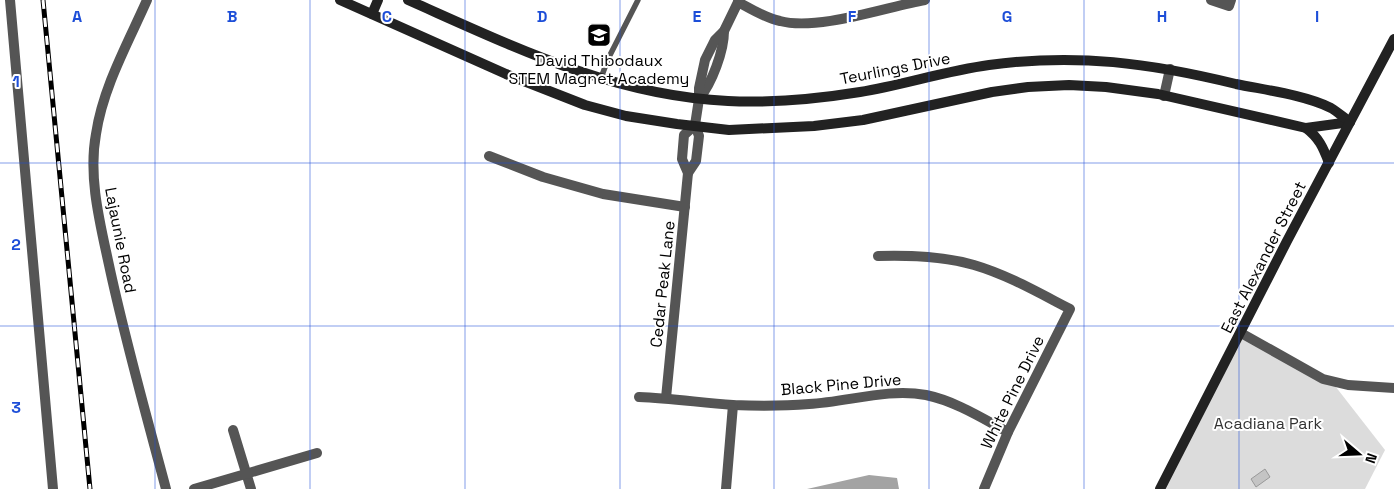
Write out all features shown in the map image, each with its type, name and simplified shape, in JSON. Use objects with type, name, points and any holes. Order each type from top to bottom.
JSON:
[{"type":"street","points":[[10,0],[23,156],[41,333],[53,489]]},
{"type":"street","name":"Lajaunie Road","points":[[147,0],[106,93],[95,136],[94,159],[96,197],[116,296],[166,489]]},
{"type":"street","points":[[340,0],[506,74],[585,105],[626,116],[677,124],[729,130],[814,126],[863,120],[953,100],[1028,87],[1069,85],[1164,96],[1306,128],[1350,122]]},
{"type":"street","points":[[372,14],[378,0]]},
{"type":"street","name":"Teurlings Drive","points":[[408,0],[556,64],[632,88],[699,100],[740,101],[811,98],[859,92],[988,65],[1029,60],[1107,60],[1170,69],[1308,100],[1333,109],[1350,122]]},
{"type":"street","points":[[738,1],[767,17],[792,23],[829,20],[925,0]]},
{"type":"street","points":[[1211,0],[1229,6],[1231,0]]},
{"type":"street","name":"Cedar Peak Lane","points":[[666,398],[688,173],[696,161],[698,136],[695,125],[699,88],[705,60],[715,40],[724,30],[738,1]]},
{"type":"street","name":"East Alexander Street","points":[[1160,489],[1287,241],[1394,39]]},
{"type":"street","points":[[1164,96],[1170,69]]},
{"type":"street","points":[[1306,128],[1317,136],[1329,163]]},
{"type":"street","points":[[489,156],[543,177],[603,194],[685,207]]},
{"type":"street","name":"White Pine Drive","points":[[878,256],[905,255],[937,258],[975,265],[1028,287],[1070,308],[1008,432],[984,489]]},
{"type":"street","points":[[1241,333],[1323,379],[1348,385],[1394,388]]},
{"type":"street","name":"Black Pine Drive","points":[[639,397],[732,405],[810,404],[888,394],[916,394],[942,399],[1008,432]]},
{"type":"street","points":[[726,489],[732,405]]},
{"type":"street","points":[[233,430],[251,489]]},
{"type":"street","points":[[194,489],[317,453]]},
{"type":"lane","points":[[601,78],[608,59],[638,0]]},
{"type":"green space","name":"Acadiana Park","points":[[1241,333],[1332,382],[1385,450],[1365,489],[1162,489]]},
{"type":"shaded area","points":[[869,475],[897,478],[899,489],[807,489]]},
{"type":"building","points":[[1265,469],[1270,477],[1256,487],[1251,479]]},
{"type":"railway","points":[[43,0],[90,489]]},
{"type":"place","name":"David Thibodaux STEM Magnet Academy","points":[[599,35]]}]
